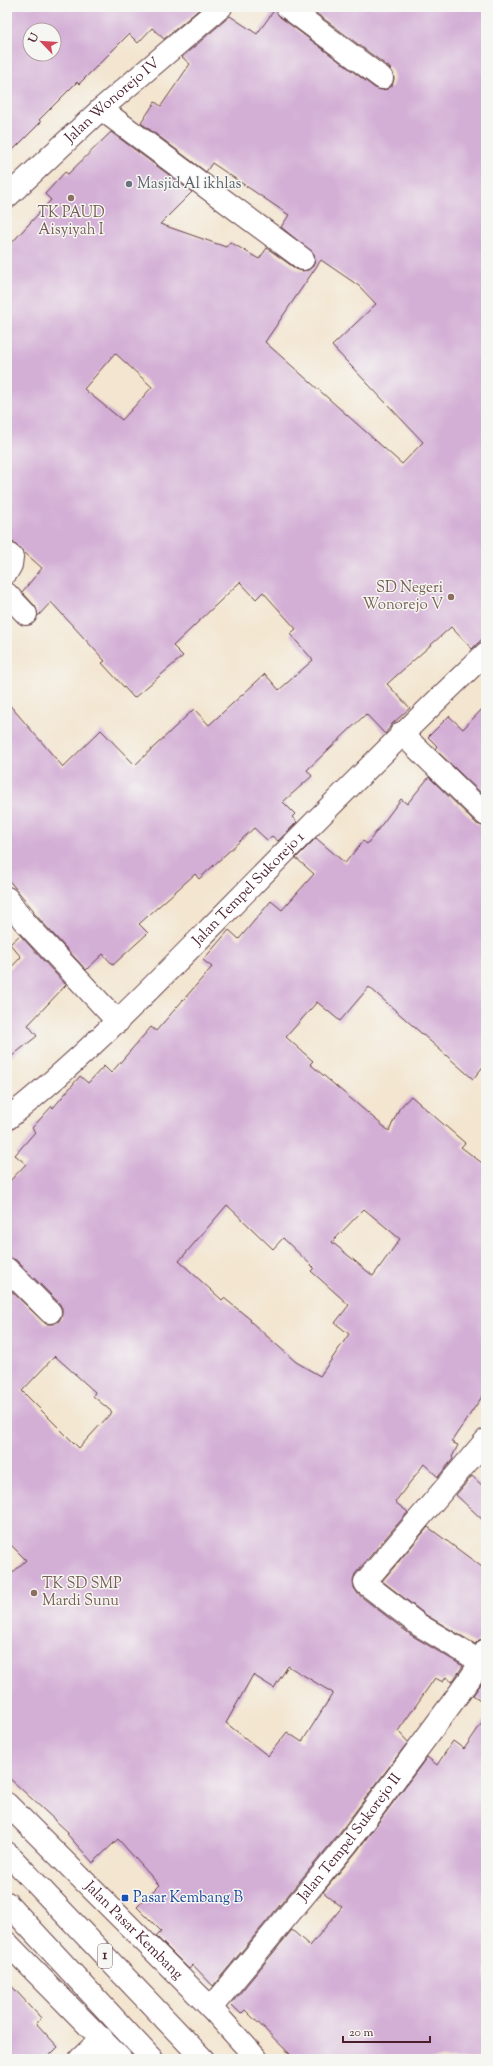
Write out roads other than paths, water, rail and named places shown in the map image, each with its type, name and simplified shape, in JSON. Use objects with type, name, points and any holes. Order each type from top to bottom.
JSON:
[{"type":"main road","name":"Jalan Wonorejo IV","points":[[7,197],[101,109],[221,7]]},
{"type":"main road","points":[[287,7],[382,78]]},
{"type":"main road","points":[[101,109],[303,259]]},
{"type":"main road","points":[[7,553],[12,557],[12,561],[7,572]]},
{"type":"main road","points":[[7,594],[26,614]]},
{"type":"main road","name":"Jalan Tempel Sukorejo 1","points":[[7,1119],[52,1084],[118,1022],[401,733],[486,653]]},
{"type":"main road","points":[[401,733],[486,815]]},
{"type":"main road","points":[[7,898],[23,920],[118,1022]]},
{"type":"main road","points":[[7,1269],[50,1312]]},
{"type":"main road","points":[[484,1659],[419,1625],[366,1584],[366,1580],[486,1440]]},
{"type":"main road","name":"Jalan Tempel Sukorejo II","points":[[211,2008],[347,1844],[484,1659]]},
{"type":"main road","name":"Jalan Pasar Kembang","points":[[7,1804],[211,2008],[257,2059]]},
{"type":"main road","name":"1","points":[[7,1853],[203,2059]]},
{"type":"main road","name":"1","points":[[7,1903],[152,2059]]},
{"type":"main road","points":[[7,1943],[121,2059]]},
{"type":"main road","points":[[80,2059],[102,2038]]},
{"type":"place","name":"Masjid Al ikhlas","points":[[129,184]]},
{"type":"place","name":"TK PAUD Aisyiyah I","points":[[71,198]]},
{"type":"place","name":"SD Negeri Wonorejo V","points":[[451,597]]},
{"type":"place","name":"TK SD SMP Mardi Sunu","points":[[34,1593]]},
{"type":"place","name":"Pasar Kembang B","points":[[125,1898]]}]
